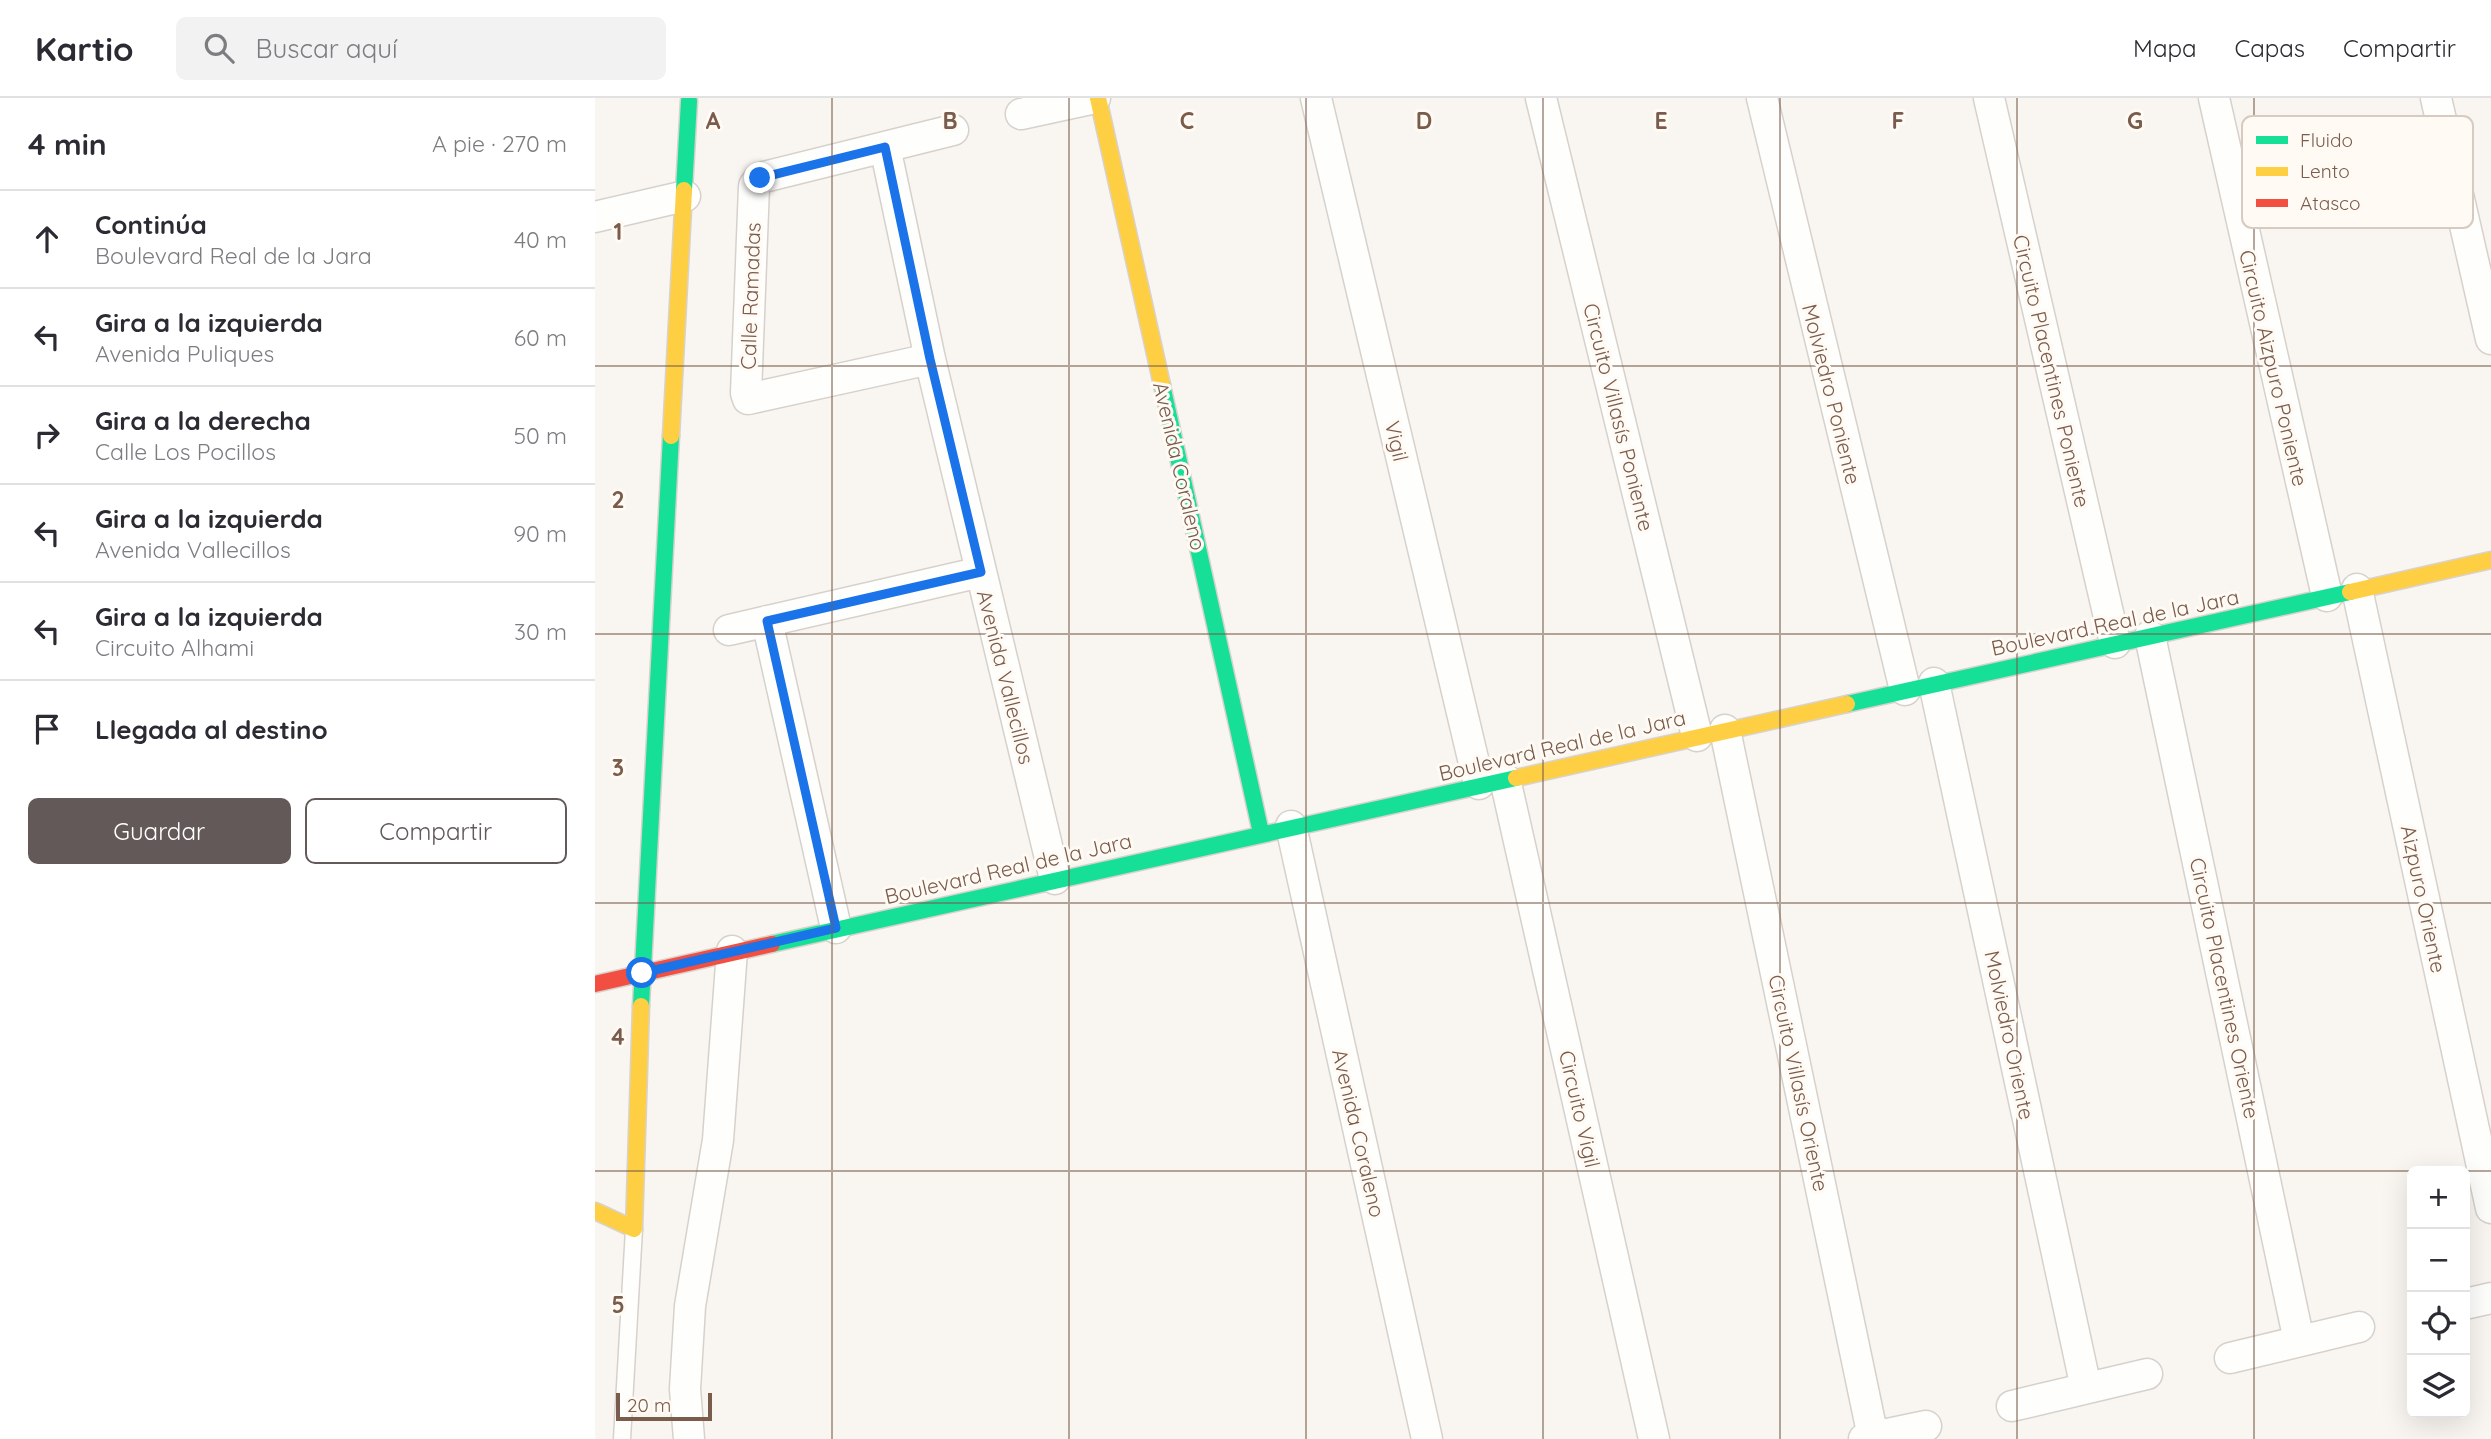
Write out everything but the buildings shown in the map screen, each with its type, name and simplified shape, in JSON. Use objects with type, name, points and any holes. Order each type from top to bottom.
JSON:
[{"type":"street","points":[[1021,114],[1097,98]]},
{"type":"street","name":"Avenida Coraleno","points":[[1097,98],[1261,833]]},
{"type":"street","name":"Vigil","points":[[1316,98],[1492,782]]},
{"type":"street","name":"Circuito Villasís Poniente","points":[[1541,98],[1711,733]]},
{"type":"street","name":"Molviedro Poniente","points":[[1762,98],[1905,690]]},
{"type":"street","name":"Circuito Placentines Poniente","points":[[1989,98],[2115,643]]},
{"type":"street","name":"Circuito Aizpuro Poniente","points":[[2214,98],[2242,221]]},
{"type":"street","points":[[2436,98],[2440,116]]},
{"type":"street","points":[[595,1211],[634,1229],[642,973],[689,101]]},
{"type":"street","points":[[885,147],[953,130]]},
{"type":"street","name":"Calle Ramadas","points":[[885,147],[760,178],[754,186],[746,393],[748,399],[930,359]]},
{"type":"street","name":"Avenida Vallecillos","points":[[885,147],[930,359],[1055,879]]},
{"type":"street","points":[[595,217],[685,196]]},
{"type":"street","name":"Circuito Aizpuro Poniente","points":[[2243,228],[2327,596]]},
{"type":"street","points":[[2466,228],[2491,339]]},
{"type":"street","name":"Boulevard Real de la Jara","points":[[595,984],[731,951],[2491,559]]},
{"type":"street","points":[[729,630],[981,572]]},
{"type":"street","name":"Aizpuro Oriente","points":[[2357,589],[2491,1208]]},
{"type":"street","points":[[767,621],[836,928]]},
{"type":"street","name":"Circuito Placentines Oriente","points":[[2150,635],[2299,1341]]},
{"type":"street","name":"Molviedro Oriente","points":[[1934,683],[2086,1388]]},
{"type":"street","name":"Circuito Villasís Oriente","points":[[1711,733],[1868,1438]]},
{"type":"street","name":"Circuito Vigil","points":[[1492,782],[1654,1439]]},
{"type":"street","name":"Avenida Coraleno","points":[[1291,826],[1427,1439]]},
{"type":"street","points":[[689,1439],[685,1389],[690,1306],[719,1140],[731,951]]},
{"type":"street","points":[[2470,1303],[2491,1298]]},
{"type":"street","points":[[2230,1358],[2359,1327]]},
{"type":"street","points":[[2012,1406],[2147,1374]]},
{"type":"street","points":[[1868,1438],[1926,1426]]},
{"type":"lane","points":[[622,1439],[634,1229]]},
{"type":"traffic: fast","points":[[684,190],[689,101]]},
{"type":"traffic: fast","points":[[1162,385],[1261,833]]},
{"type":"traffic: fast","points":[[641,1006],[671,436]]},
{"type":"traffic: fast","points":[[1847,704],[2350,592]]},
{"type":"traffic: fast","points":[[772,944],[1516,778]]},
{"type":"traffic: slow","points":[[1098,98],[1162,385]]},
{"type":"traffic: slow","points":[[671,436],[684,190]]},
{"type":"traffic: slow","points":[[2350,592],[2491,560]]},
{"type":"traffic: slow","points":[[1516,778],[1847,704]]},
{"type":"traffic: slow","points":[[595,1211],[634,1229],[641,1006]]},
{"type":"traffic: jam","points":[[595,984],[772,944]]},
{"type":"route","points":[[642,973],[836,928],[767,621],[981,572],[930,359],[885,147],[760,178]]}]
